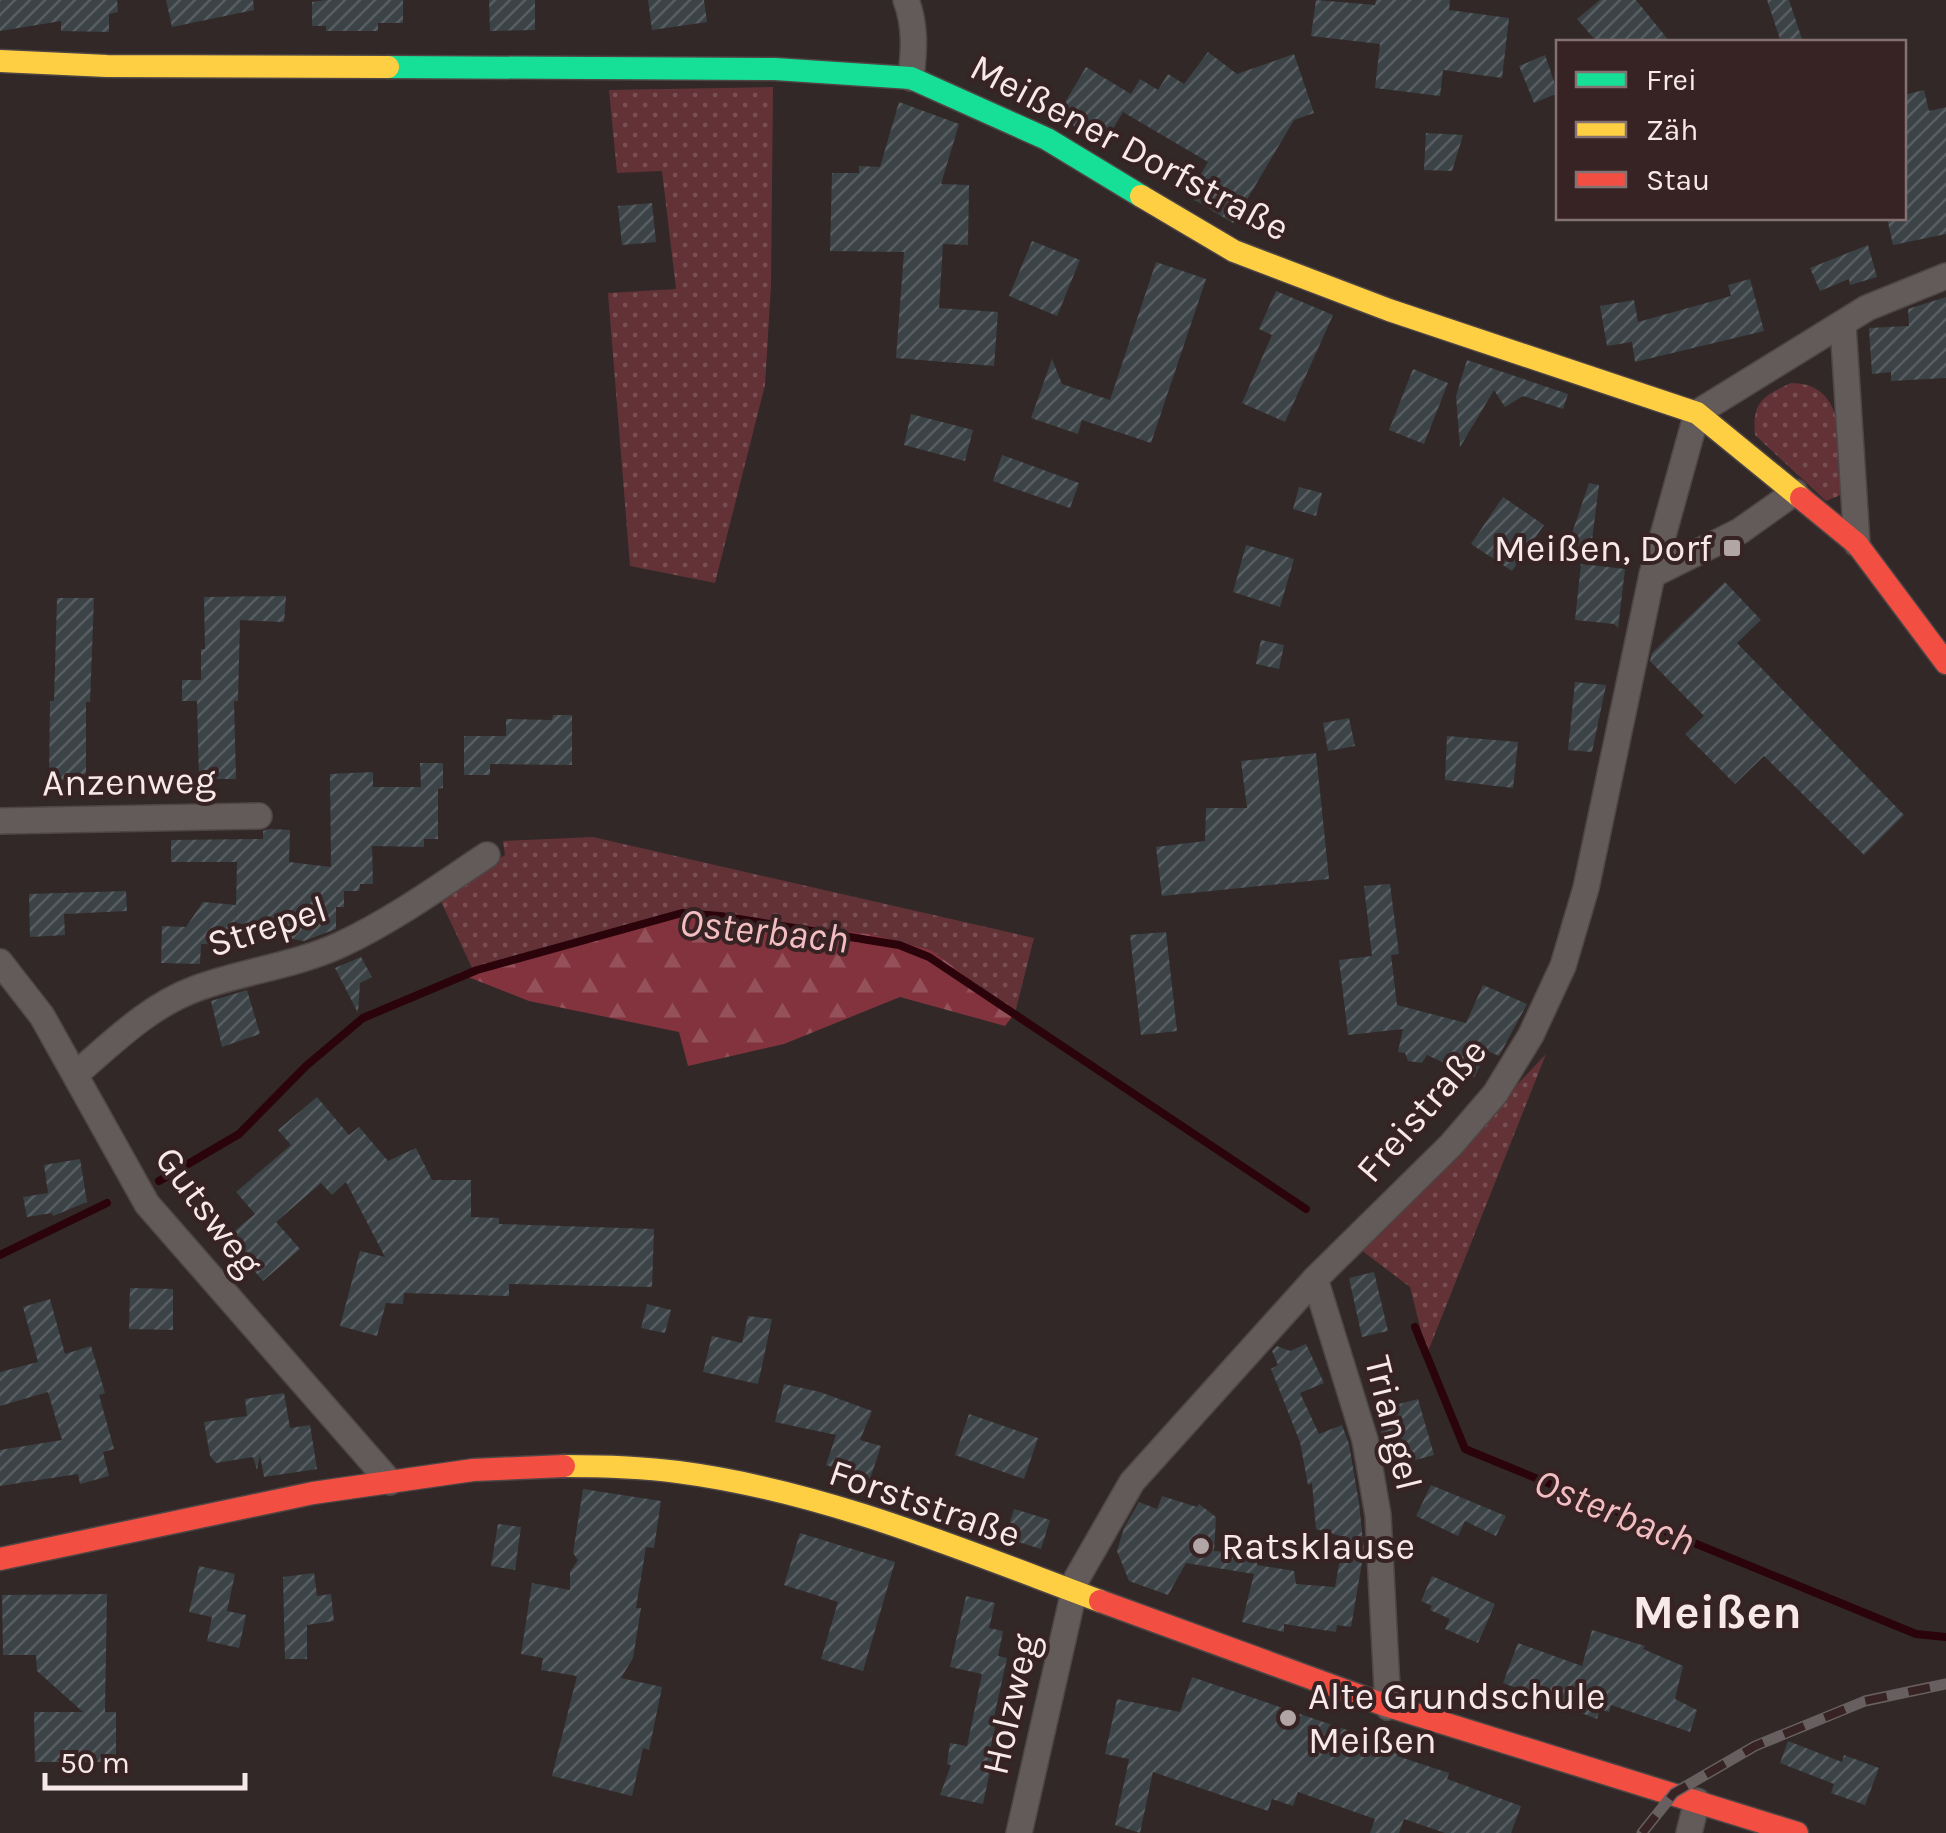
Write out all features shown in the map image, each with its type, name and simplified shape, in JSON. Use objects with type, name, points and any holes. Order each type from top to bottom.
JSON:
[{"type":"street","points":[[906,0],[912,16],[914,46],[911,78]]},
{"type":"street","name":"Meißener Dorfstraße","points":[[0,61],[107,66],[776,68],[911,78],[1047,138],[1234,251],[1390,310],[1697,412],[1857,544],[1946,663]]},
{"type":"street","points":[[1697,412],[1867,308],[1946,276]]},
{"type":"street","points":[[1843,325],[1857,544]]},
{"type":"street","name":"Freistraße","points":[[1074,1591],[1090,1552],[1132,1482],[1315,1279],[1451,1145],[1495,1094],[1531,1035],[1564,966],[1586,888],[1652,576],[1697,412]]},
{"type":"street","points":[[1652,576],[1740,531],[1795,492]]},
{"type":"street","name":"Anzenweg","points":[[0,821],[259,816]]},
{"type":"street","name":"Strepel","points":[[76,1074],[133,1025],[173,998],[219,981],[297,962],[341,944],[487,856]]},
{"type":"street","name":"Gutsweg","points":[[0,962],[42,1016],[146,1204],[390,1482]]},
{"type":"street","name":"Triangel","points":[[1315,1279],[1368,1459],[1378,1515],[1388,1707]]},
{"type":"street","name":"Forststraße","points":[[0,1559],[390,1482],[566,1464],[716,1476],[797,1496],[939,1542],[1388,1707],[1798,1833]]},
{"type":"street","name":"Holzweg","points":[[1019,1833],[1074,1591]]},
{"type":"street","points":[[1689,1833],[1697,1800]]},
{"type":"shaded area","points":[[773,87],[771,285],[765,385],[715,583],[630,566],[608,293],[676,289],[662,171],[617,173],[609,90]]},
{"type":"shaded area","points":[[1791,383],[1810,386],[1823,394],[1837,423],[1841,495],[1826,501],[1755,435],[1755,415],[1761,402]]},
{"type":"shaded area","points":[[593,837],[1034,938],[1015,1013],[931,950],[875,935],[694,910],[472,968],[438,895],[505,855],[503,841]]},
{"type":"shaded area","points":[[1546,1054],[1427,1354],[1410,1287],[1361,1250]]},
{"type":"green space","points":[[694,910],[875,935],[931,950],[1015,1013],[1005,1026],[900,997],[784,1044],[688,1066],[679,1032],[529,1001],[458,973]]},
{"type":"building","points":[[0,0],[117,0],[118,12],[109,14],[109,32],[61,31],[61,21],[0,31]]},
{"type":"building","points":[[166,0],[253,0],[254,10],[172,27]]},
{"type":"building","points":[[403,0],[403,23],[378,23],[378,31],[326,31],[326,26],[312,26],[312,2]]},
{"type":"building","points":[[489,0],[535,0],[535,30],[490,31]]},
{"type":"building","points":[[648,0],[704,0],[707,22],[652,30]]},
{"type":"building","points":[[1316,0],[1375,5],[1376,0],[1450,0],[1449,10],[1509,18],[1502,78],[1443,70],[1440,96],[1375,88],[1380,44],[1311,36]]},
{"type":"building","points":[[1600,0],[1636,0],[1668,40],[1595,40],[1577,19]]},
{"type":"building","points":[[1767,0],[1789,0],[1802,40],[1780,40]]},
{"type":"building","points":[[1208,52],[1237,74],[1294,54],[1314,113],[1294,120],[1233,223],[1188,196],[1208,162],[1123,112],[1104,144],[1057,116],[1086,67],[1131,94],[1140,79],[1158,90],[1168,74],[1184,84]]},
{"type":"building","points":[[1545,55],[1556,94],[1534,103],[1519,66]]},
{"type":"building","points":[[1924,90],[1929,111],[1946,107],[1946,234],[1893,245],[1887,220],[1906,220],[1906,94]]},
{"type":"building","points":[[899,102],[959,124],[941,184],[969,185],[968,245],[943,244],[939,308],[998,312],[994,366],[896,358],[904,252],[830,251],[832,173],[859,173],[859,166],[880,167]]},
{"type":"building","points":[[1426,133],[1463,135],[1452,171],[1424,170]]},
{"type":"building","points":[[652,203],[656,242],[622,245],[618,206]]},
{"type":"building","points":[[1032,241],[1080,260],[1057,316],[1009,296]]},
{"type":"building","points":[[1868,245],[1877,277],[1850,285],[1849,279],[1820,291],[1810,268]]},
{"type":"building","points":[[1156,262],[1206,279],[1151,443],[1082,420],[1078,434],[1031,418],[1052,359],[1062,384],[1110,400]]},
{"type":"building","points":[[1750,279],[1764,331],[1635,362],[1632,342],[1607,346],[1600,306],[1634,300],[1638,322],[1731,296],[1728,285]]},
{"type":"building","points":[[1276,291],[1333,315],[1285,422],[1242,403],[1272,335],[1259,329]]},
{"type":"building","points":[[1946,297],[1946,378],[1891,381],[1891,372],[1872,374],[1869,328],[1909,326],[1908,309]]},
{"type":"building","points":[[1467,360],[1568,394],[1563,409],[1523,396],[1505,407],[1494,390],[1460,447],[1456,396]]},
{"type":"building","points":[[1413,369],[1448,383],[1424,444],[1389,430]]},
{"type":"building","points":[[911,414],[973,430],[965,461],[904,445]]},
{"type":"building","points":[[1002,455],[1079,483],[1070,508],[993,481]]},
{"type":"building","points":[[1589,483],[1599,485],[1591,548],[1568,545]]},
{"type":"building","points":[[1299,487],[1322,493],[1316,516],[1293,509]]},
{"type":"building","points":[[1503,497],[1544,525],[1512,571],[1471,544]]},
{"type":"building","points":[[1246,545],[1294,559],[1280,607],[1233,592]]},
{"type":"building","points":[[1581,564],[1625,569],[1618,628],[1614,624],[1575,620]]},
{"type":"building","points":[[1725,582],[1761,620],[1737,643],[1904,815],[1864,855],[1764,756],[1735,784],[1685,734],[1704,716],[1650,661],[1652,653]]},
{"type":"building","points":[[286,596],[284,622],[240,620],[238,701],[234,701],[236,779],[199,779],[197,701],[182,701],[182,680],[201,680],[204,597]]},
{"type":"building","points":[[57,598],[94,598],[90,702],[86,702],[86,780],[49,780]]},
{"type":"building","points":[[1261,640],[1284,645],[1279,669],[1256,664]]},
{"type":"building","points":[[1575,682],[1606,685],[1592,752],[1568,750]]},
{"type":"building","points":[[553,715],[572,715],[572,765],[490,764],[490,775],[464,775],[464,736],[506,736],[506,719],[552,720]]},
{"type":"building","points":[[1349,718],[1355,746],[1328,751],[1323,723]]},
{"type":"building","points":[[1447,736],[1518,742],[1513,788],[1445,780]]},
{"type":"building","points":[[1316,753],[1329,879],[1162,896],[1156,847],[1205,841],[1206,808],[1247,808],[1241,761]]},
{"type":"building","points":[[420,763],[443,763],[443,788],[438,789],[438,839],[424,839],[424,847],[372,846],[373,884],[360,884],[359,891],[344,891],[344,907],[336,907],[336,929],[304,941],[286,938],[287,930],[236,923],[236,909],[235,945],[201,944],[200,964],[161,963],[162,926],[186,927],[203,902],[236,905],[237,862],[171,862],[171,840],[263,839],[263,831],[269,829],[290,830],[289,862],[331,867],[330,774],[373,772],[373,787],[421,787]]},
{"type":"building","points":[[1390,884],[1399,954],[1391,955],[1397,1005],[1466,1023],[1483,985],[1527,1004],[1499,1056],[1488,1051],[1474,1077],[1427,1055],[1422,1063],[1408,1061],[1405,1053],[1398,1052],[1403,1029],[1348,1035],[1339,960],[1372,956],[1364,886]]},
{"type":"building","points":[[126,891],[127,911],[64,914],[65,935],[30,937],[29,894]]},
{"type":"building","points":[[1166,932],[1177,1031],[1141,1035],[1130,935]]},
{"type":"building","points":[[361,957],[372,977],[360,983],[358,1013],[335,968]]},
{"type":"building","points":[[247,990],[260,1034],[222,1047],[211,1001]]},
{"type":"building","points":[[317,1097],[349,1135],[359,1127],[388,1161],[416,1148],[432,1180],[471,1180],[471,1217],[499,1218],[499,1224],[654,1229],[652,1287],[509,1284],[509,1296],[404,1293],[403,1304],[386,1303],[377,1336],[340,1326],[360,1251],[385,1257],[346,1182],[332,1195],[321,1183],[276,1222],[300,1249],[263,1281],[226,1238],[255,1214],[236,1192],[291,1145],[278,1130]]},
{"type":"building","points":[[80,1159],[87,1202],[53,1216],[52,1213],[27,1217],[23,1197],[48,1193],[44,1165]]},
{"type":"building","points":[[1374,1272],[1388,1331],[1362,1337],[1349,1278]]},
{"type":"building","points":[[130,1288],[173,1289],[173,1330],[129,1329]]},
{"type":"building","points":[[50,1299],[65,1354],[91,1346],[105,1393],[99,1395],[114,1449],[103,1452],[109,1476],[80,1484],[78,1474],[0,1486],[0,1450],[62,1440],[48,1392],[0,1406],[0,1372],[38,1362],[23,1307]]},
{"type":"building","points":[[647,1304],[671,1310],[665,1333],[641,1328]]},
{"type":"building","points":[[748,1316],[772,1319],[758,1384],[703,1372],[712,1336],[742,1343]]},
{"type":"building","points":[[1306,1344],[1324,1383],[1300,1393],[1319,1434],[1342,1425],[1359,1503],[1364,1551],[1351,1627],[1337,1625],[1336,1632],[1284,1624],[1284,1632],[1242,1622],[1254,1574],[1186,1563],[1168,1595],[1129,1581],[1117,1551],[1124,1528],[1139,1502],[1157,1509],[1162,1496],[1197,1507],[1199,1504],[1216,1517],[1214,1551],[1258,1553],[1257,1565],[1294,1571],[1296,1584],[1335,1587],[1344,1537],[1316,1529],[1312,1483],[1308,1485],[1300,1442],[1271,1369],[1278,1365],[1272,1351],[1277,1346],[1290,1351]]},
{"type":"building","points":[[784,1384],[872,1411],[860,1440],[881,1446],[870,1479],[826,1465],[836,1435],[775,1422]]},
{"type":"building","points":[[284,1393],[290,1428],[310,1425],[317,1469],[264,1477],[260,1455],[257,1470],[253,1457],[216,1463],[210,1456],[204,1422],[247,1416],[245,1399]]},
{"type":"building","points":[[1418,1399],[1434,1455],[1393,1466],[1392,1460],[1388,1461],[1376,1410]]},
{"type":"building","points":[[969,1414],[1038,1438],[1024,1479],[955,1455]]},
{"type":"building","points":[[1431,1485],[1506,1516],[1496,1536],[1465,1521],[1458,1536],[1416,1516]]},
{"type":"building","points":[[583,1489],[661,1501],[654,1548],[646,1547],[633,1658],[621,1678],[662,1687],[649,1750],[643,1748],[632,1796],[552,1776],[577,1676],[541,1670],[543,1658],[521,1654],[532,1583],[570,1590],[570,1572],[578,1560],[573,1553]]},
{"type":"building","points":[[1014,1509],[1050,1520],[1041,1549],[1005,1538]]},
{"type":"building","points":[[498,1524],[521,1527],[515,1570],[491,1566]]},
{"type":"building","points":[[800,1533],[895,1562],[863,1671],[821,1659],[838,1602],[784,1585]]},
{"type":"building","points":[[199,1566],[235,1574],[227,1611],[246,1615],[239,1648],[207,1641],[212,1617],[189,1612]]},
{"type":"building","points":[[314,1573],[317,1596],[331,1594],[334,1621],[307,1625],[307,1659],[285,1659],[283,1577]]},
{"type":"building","points":[[1432,1576],[1495,1604],[1478,1643],[1445,1629],[1450,1619],[1421,1601]]},
{"type":"building","points":[[107,1594],[105,1712],[116,1712],[116,1762],[35,1762],[34,1712],[83,1712],[37,1671],[36,1655],[3,1655],[2,1595]]},
{"type":"building","points":[[966,1596],[995,1603],[989,1628],[1003,1631],[998,1656],[1007,1658],[994,1717],[997,1718],[990,1751],[994,1752],[983,1804],[940,1795],[951,1765],[947,1764],[950,1743],[967,1746],[982,1674],[950,1667]]},
{"type":"building","points":[[1592,1630],[1645,1646],[1643,1649],[1683,1666],[1675,1699],[1697,1710],[1690,1732],[1611,1705],[1609,1712],[1600,1709],[1597,1719],[1503,1683],[1518,1643],[1582,1666]]},
{"type":"building","points":[[1192,1677],[1400,1748],[1397,1756],[1449,1773],[1447,1779],[1521,1806],[1511,1833],[1445,1833],[1404,1819],[1399,1833],[1370,1833],[1375,1819],[1298,1792],[1293,1806],[1272,1799],[1268,1811],[1153,1772],[1140,1833],[1115,1825],[1129,1759],[1105,1754],[1117,1699],[1180,1712]]},
{"type":"building","points":[[1788,1741],[1842,1762],[1844,1755],[1879,1768],[1865,1805],[1831,1793],[1834,1784],[1780,1763]]},
{"type":"waterway","name":"Osterbach","points":[[159,1181],[239,1134],[306,1066],[363,1018],[477,970],[682,913],[899,945],[929,957],[1306,1209]]},
{"type":"waterway","name":"Osterbach","points":[[0,1255],[107,1203]]},
{"type":"waterway","name":"Osterbach","points":[[1415,1327],[1465,1449],[1916,1634],[1946,1637]]},
{"type":"railway","points":[[1642,1833],[1674,1793],[1755,1746],[1865,1701],[1946,1684]]},
{"type":"traffic: fast","points":[[388,67],[775,69],[911,78],[1047,139],[1141,196]]},
{"type":"traffic: slow","points":[[0,61],[107,66],[388,67]]},
{"type":"traffic: slow","points":[[1141,196],[1234,251],[1389,310],[1697,413],[1801,498]]},
{"type":"traffic: slow","points":[[564,1466],[678,1472],[786,1493],[892,1524],[1100,1601]]},
{"type":"traffic: jam","points":[[1801,498],[1857,544],[1946,663]]},
{"type":"traffic: jam","points":[[0,1559],[313,1493],[473,1470],[564,1466]]},
{"type":"traffic: jam","points":[[1100,1601],[1382,1704],[1797,1833]]},
{"type":"place","name":"Meißen, Dorf","points":[[1732,548]]},
{"type":"place","name":"Ratsklause","points":[[1201,1546]]},
{"type":"place","name":"Alte Grundschule Meißen","points":[[1288,1718]]},
{"type":"district","name":"Meißen","points":[[1717,1611]]}]
